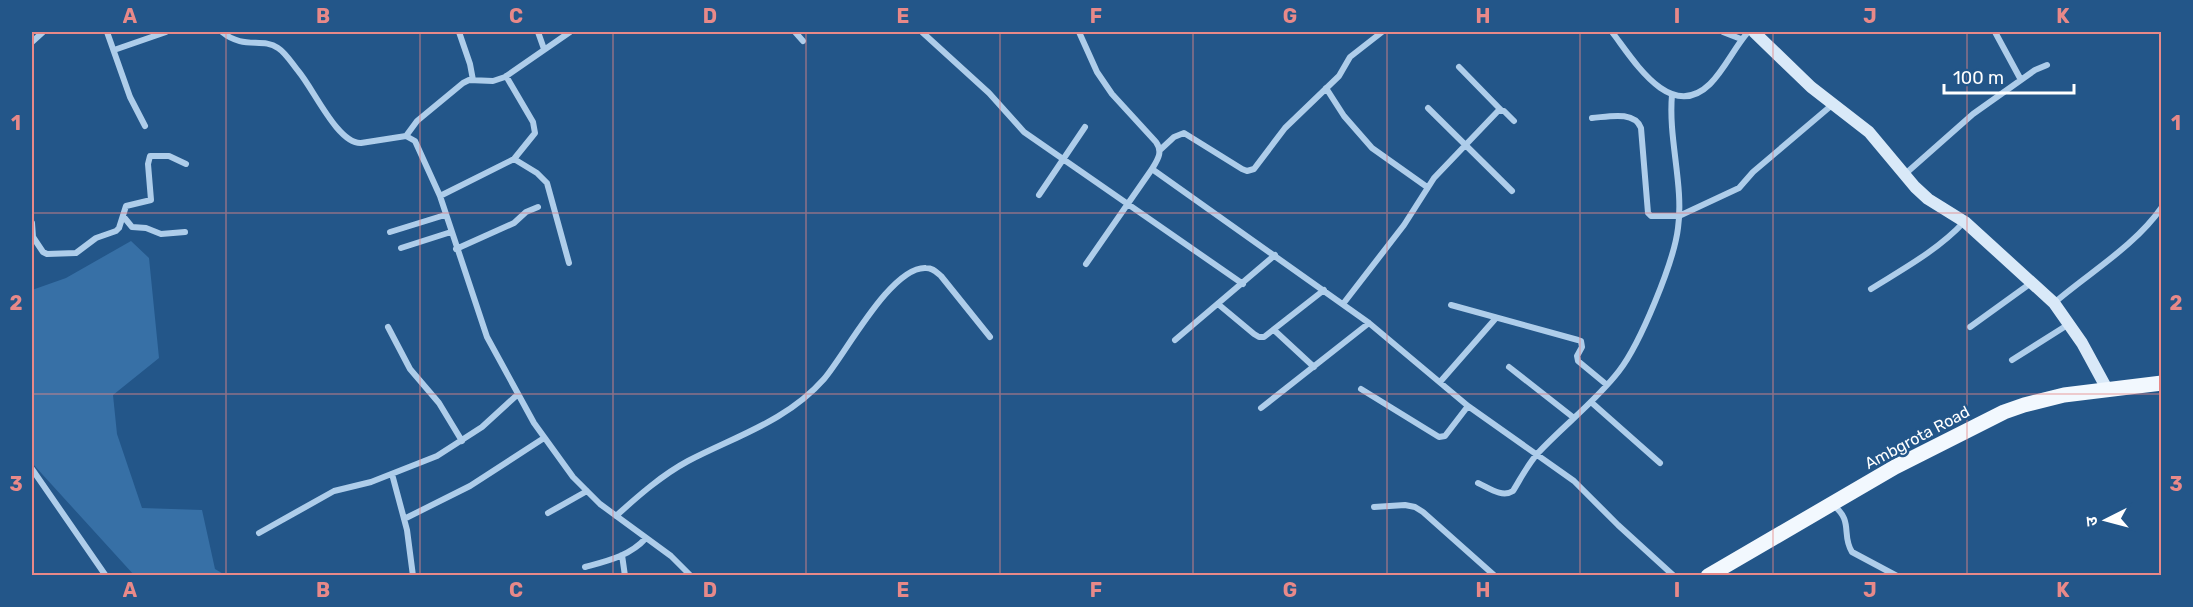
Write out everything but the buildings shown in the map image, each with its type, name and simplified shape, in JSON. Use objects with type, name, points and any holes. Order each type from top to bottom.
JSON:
[{"type":"main road","name":"Ambgrota Road","points":[[1708,576],[1895,467],[2004,412],[2043,400],[2107,389],[2162,383]]},
{"type":"street","points":[[32,42],[43,32]]},
{"type":"street","points":[[107,32],[130,97],[145,126]]},
{"type":"street","points":[[114,50],[166,32]]},
{"type":"street","points":[[222,32],[237,41],[270,45],[280,49],[307,81],[332,122],[348,140],[361,143],[406,136],[415,141],[440,196],[487,337],[517,395],[544,438],[586,491],[671,556],[691,576]]},
{"type":"street","points":[[459,32],[473,81]]},
{"type":"street","points":[[538,32],[544,49]]},
{"type":"street","points":[[406,136],[417,122],[463,83],[494,81],[506,76],[570,32]]},
{"type":"street","points":[[795,32],[802,41]]},
{"type":"street","points":[[922,32],[998,103],[1014,123],[1062,159],[1243,284]]},
{"type":"street","points":[[1079,32],[1097,72],[1112,94],[1156,142],[1160,150],[1160,156],[1152,169],[1086,264]]},
{"type":"street","points":[[1160,150],[1174,136],[1184,133],[1242,169],[1251,170],[1285,128],[1339,76],[1350,57],[1382,32]]},
{"type":"street","points":[[1612,32],[1651,81],[1672,95],[1686,95],[1700,91],[1710,84],[1748,32]]},
{"type":"street","points":[[1723,32],[1741,39]]},
{"type":"street","points":[[1754,32],[1811,87],[1869,132],[1904,175],[1928,198],[1965,222],[2054,303],[2070,324],[2107,389]]},
{"type":"street","points":[[1995,32],[2021,80]]},
{"type":"street","points":[[1904,175],[1973,114],[2035,70],[2047,65]]},
{"type":"street","points":[[1459,67],[1514,121]]},
{"type":"street","points":[[440,196],[514,159],[528,144],[536,130],[506,76]]},
{"type":"street","points":[[1326,88],[1344,116],[1372,148],[1427,187]]},
{"type":"street","points":[[1478,483],[1501,494],[1509,494],[1536,455],[1607,385],[1633,350],[1674,248],[1679,216],[1672,128],[1672,95]]},
{"type":"street","points":[[1592,118],[1627,117],[1638,122],[1648,213],[1654,217],[1679,216],[1739,188],[1753,172],[1832,105]]},
{"type":"street","points":[[1428,108],[1512,191]]},
{"type":"street","points":[[1343,304],[1404,225],[1427,187],[1501,110]]},
{"type":"street","points":[[1039,195],[1085,127]]},
{"type":"street","points":[[32,224],[33,237],[43,252],[47,254],[76,253],[96,237],[116,231],[126,206],[151,200],[148,164],[150,156],[169,156],[186,164]]},
{"type":"street","points":[[514,159],[537,173],[547,183],[569,263]]},
{"type":"street","points":[[1152,169],[1369,323],[1468,406],[1574,481],[1674,576]]},
{"type":"street","points":[[456,249],[513,223],[526,212],[538,207]]},
{"type":"street","points":[[2054,303],[2138,235],[2162,207]]},
{"type":"street","points":[[390,232],[445,215]]},
{"type":"street","points":[[123,216],[132,227],[146,228],[155,234],[185,232]]},
{"type":"street","points":[[1871,289],[1913,263],[1965,222]]},
{"type":"street","points":[[401,248],[451,232]]},
{"type":"street","points":[[1175,340],[1275,255]]},
{"type":"street","points":[[616,516],[638,496],[685,463],[771,422],[793,407],[817,387],[833,369],[863,322],[885,295],[915,269],[924,267],[933,269],[990,337]]},
{"type":"street","points":[[1970,327],[2031,283]]},
{"type":"street","points":[[1218,304],[1259,337],[1274,330],[1324,290]]},
{"type":"street","points":[[1452,305],[1581,341],[1582,347],[1577,356],[1578,361],[1607,385]]},
{"type":"street","points":[[1440,382],[1496,318]]},
{"type":"street","points":[[1261,408],[1369,323]]},
{"type":"street","points":[[2012,360],[2070,324]]},
{"type":"street","points":[[388,327],[411,369],[439,403],[462,441]]},
{"type":"street","points":[[1274,330],[1314,367]]},
{"type":"street","points":[[1509,367],[1574,418]]},
{"type":"street","points":[[1361,388],[1439,437],[1445,436],[1468,406]]},
{"type":"street","points":[[259,533],[333,491],[362,485],[437,456],[482,427],[517,395]]},
{"type":"street","points":[[1591,402],[1660,463]]},
{"type":"street","points":[[404,519],[470,486],[544,438]]},
{"type":"street","points":[[32,469],[106,576]]},
{"type":"street","points":[[392,474],[404,519],[413,576]]},
{"type":"street","points":[[548,513],[586,491]]},
{"type":"street","points":[[1832,504],[1843,514],[1849,548],[1856,555],[1898,576]]},
{"type":"street","points":[[1374,507],[1415,507],[1495,576]]},
{"type":"street","points":[[585,567],[622,555],[640,545],[645,538]]},
{"type":"street","points":[[622,555],[625,576]]},
{"type":"shaded area","points":[[131,241],[149,258],[159,358],[113,395],[117,434],[142,508],[202,510],[215,569],[225,575],[134,575],[32,463],[32,290],[66,278]]}]
